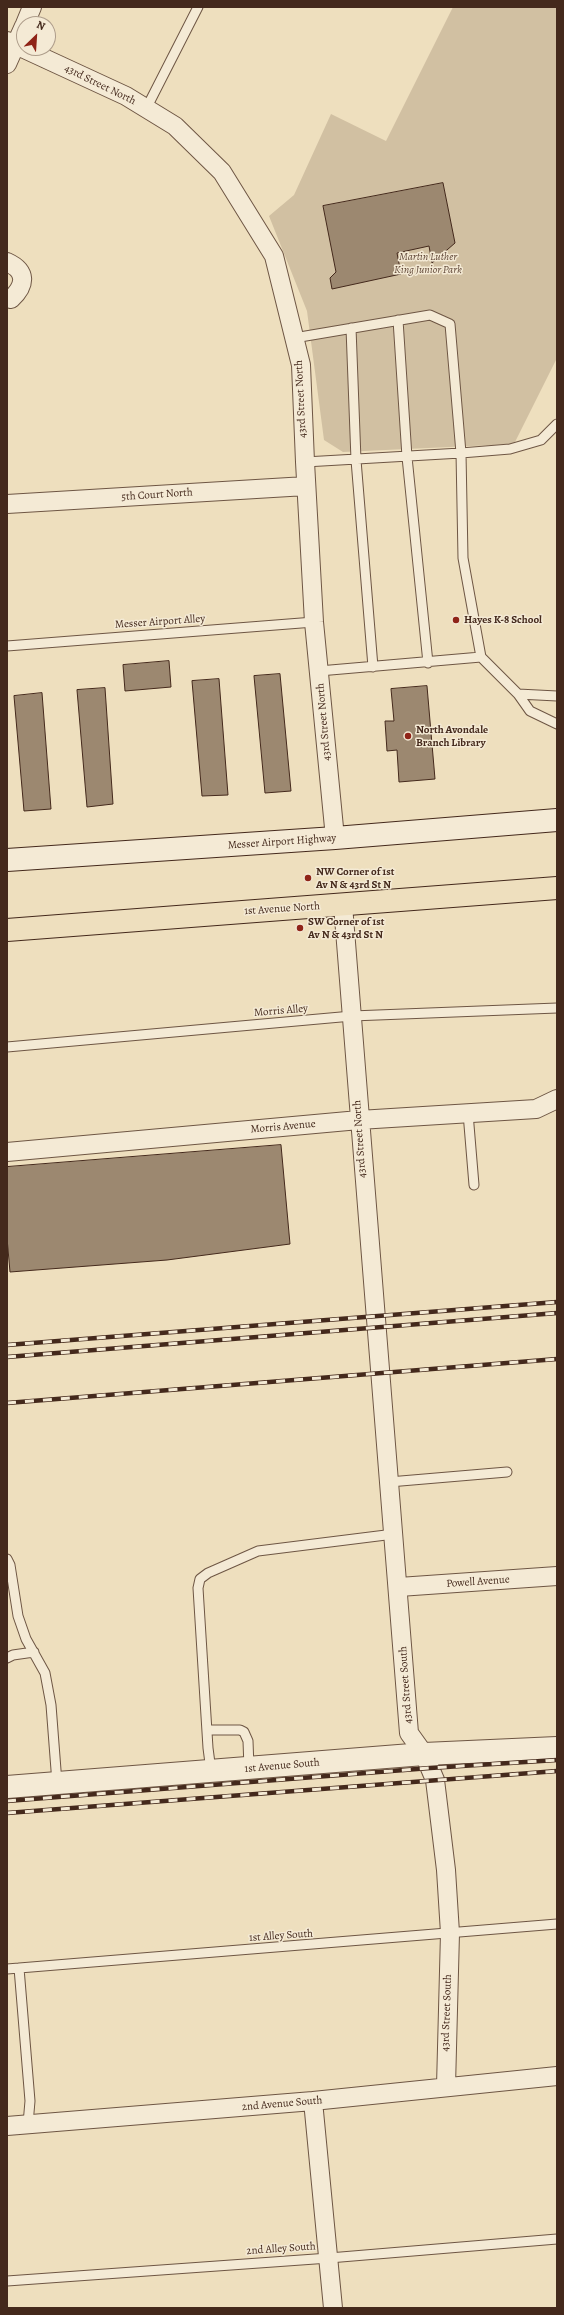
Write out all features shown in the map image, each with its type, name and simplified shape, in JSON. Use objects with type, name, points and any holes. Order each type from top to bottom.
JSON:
[{"type":"main road","name":"1st Avenue North","points":[[7,930],[557,888]]},
{"type":"street","name":"43rd Street North","points":[[11,43],[126,96],[175,126],[222,172],[274,256],[301,365],[314,622],[335,838]]},
{"type":"street","points":[[7,64],[11,43]]},
{"type":"street","points":[[7,262],[21,272],[23,280],[20,291],[11,299],[7,298]]},
{"type":"street","name":"5th Court North","points":[[7,504],[306,486]]},
{"type":"street","name":"Messer Airport Highway","points":[[7,860],[335,838],[557,820]]},
{"type":"street","name":"43rd Street North","points":[[343,905],[379,1374]]},
{"type":"street","name":"Morris Avenue","points":[[7,1152],[359,1120],[536,1109],[557,1099]]},
{"type":"street","name":"43rd Street South","points":[[379,1374],[399,1587],[409,1733],[424,1754],[435,1780],[446,1870],[450,1933],[446,2086]]},
{"type":"street","name":"Powell Avenue","points":[[399,1587],[557,1576]]},
{"type":"street","name":"1st Avenue South","points":[[7,1787],[424,1754],[557,1748]]},
{"type":"street","name":"2nd Avenue South","points":[[7,2126],[313,2101],[446,2086],[557,2076]]},
{"type":"street","points":[[313,2101],[333,2308]]},
{"type":"lane","points":[[146,109],[198,7]]},
{"type":"lane","points":[[294,338],[430,315],[450,324],[461,453],[463,558],[480,657],[518,694],[530,711],[557,724]]},
{"type":"lane","points":[[398,320],[407,457],[428,663]]},
{"type":"lane","points":[[351,328],[356,460],[373,667]]},
{"type":"lane","points":[[305,462],[407,457],[510,449],[540,440],[557,424]]},
{"type":"lane","name":"Messer Airport Alley","points":[[7,646],[314,622]]},
{"type":"lane","points":[[319,671],[428,663],[480,657]]},
{"type":"lane","points":[[518,694],[557,696]]},
{"type":"lane","name":"Morris Alley","points":[[7,1047],[352,1016],[557,1008]]},
{"type":"lane","points":[[468,1113],[474,1185]]},
{"type":"lane","points":[[389,1482],[507,1472]]},
{"type":"lane","points":[[211,1771],[198,1588],[200,1580],[225,1564],[258,1551],[394,1534]]},
{"type":"lane","points":[[7,1559],[10,1565],[18,1616],[26,1639],[45,1673],[51,1705],[57,1783]]},
{"type":"lane","points":[[7,1658],[13,1655],[34,1652]]},
{"type":"lane","points":[[207,1730],[240,1730],[244,1732],[248,1741],[249,1768]]},
{"type":"lane","name":"1st Alley South","points":[[7,1969],[557,1924]]},
{"type":"lane","points":[[19,1968],[30,2101],[28,2124]]},
{"type":"lane","name":"2nd Alley South","points":[[7,2281],[329,2258],[557,2239]]},
{"type":"green space","name":"Martin Luther King Junior Park","points":[[453,7],[557,7],[557,358],[514,444],[343,452],[324,440],[307,311],[269,216],[294,195],[331,114],[386,141]]},
{"type":"building","points":[[443,183],[455,243],[432,263],[429,246],[397,253],[401,274],[332,289],[330,278],[336,272],[323,206]]},
{"type":"building","points":[[169,661],[171,687],[125,691],[123,665]]},
{"type":"building","points":[[280,674],[291,791],[265,793],[254,676]]},
{"type":"building","points":[[219,679],[228,795],[202,796],[192,681]]},
{"type":"building","name":"North Avondale Branch Library","points":[[427,686],[435,779],[399,782],[397,750],[387,751],[385,721],[394,721],[391,689]]},
{"type":"building","points":[[105,688],[113,804],[87,807],[77,690]]},
{"type":"building","points":[[42,693],[51,809],[24,811],[14,696]]},
{"type":"building","points":[[281,1145],[290,1244],[167,1260],[10,1272],[7,1238],[7,1167]]},
{"type":"railway","points":[[7,1345],[557,1302]]},
{"type":"railway","points":[[7,1357],[557,1313]]},
{"type":"railway","points":[[7,1403],[557,1359]]},
{"type":"railway","points":[[7,1801],[430,1768],[557,1760]]},
{"type":"railway","points":[[7,1813],[557,1771]]},
{"type":"place","name":"Hayes K-8 School","points":[[456,620]]},
{"type":"place","name":"North Avondale Branch Library","points":[[408,736]]},
{"type":"place","name":"NW Corner of 1st Av N & 43rd St N","points":[[308,878]]},
{"type":"place","name":"SW Corner of 1st Av N & 43rd St N","points":[[300,928]]}]
